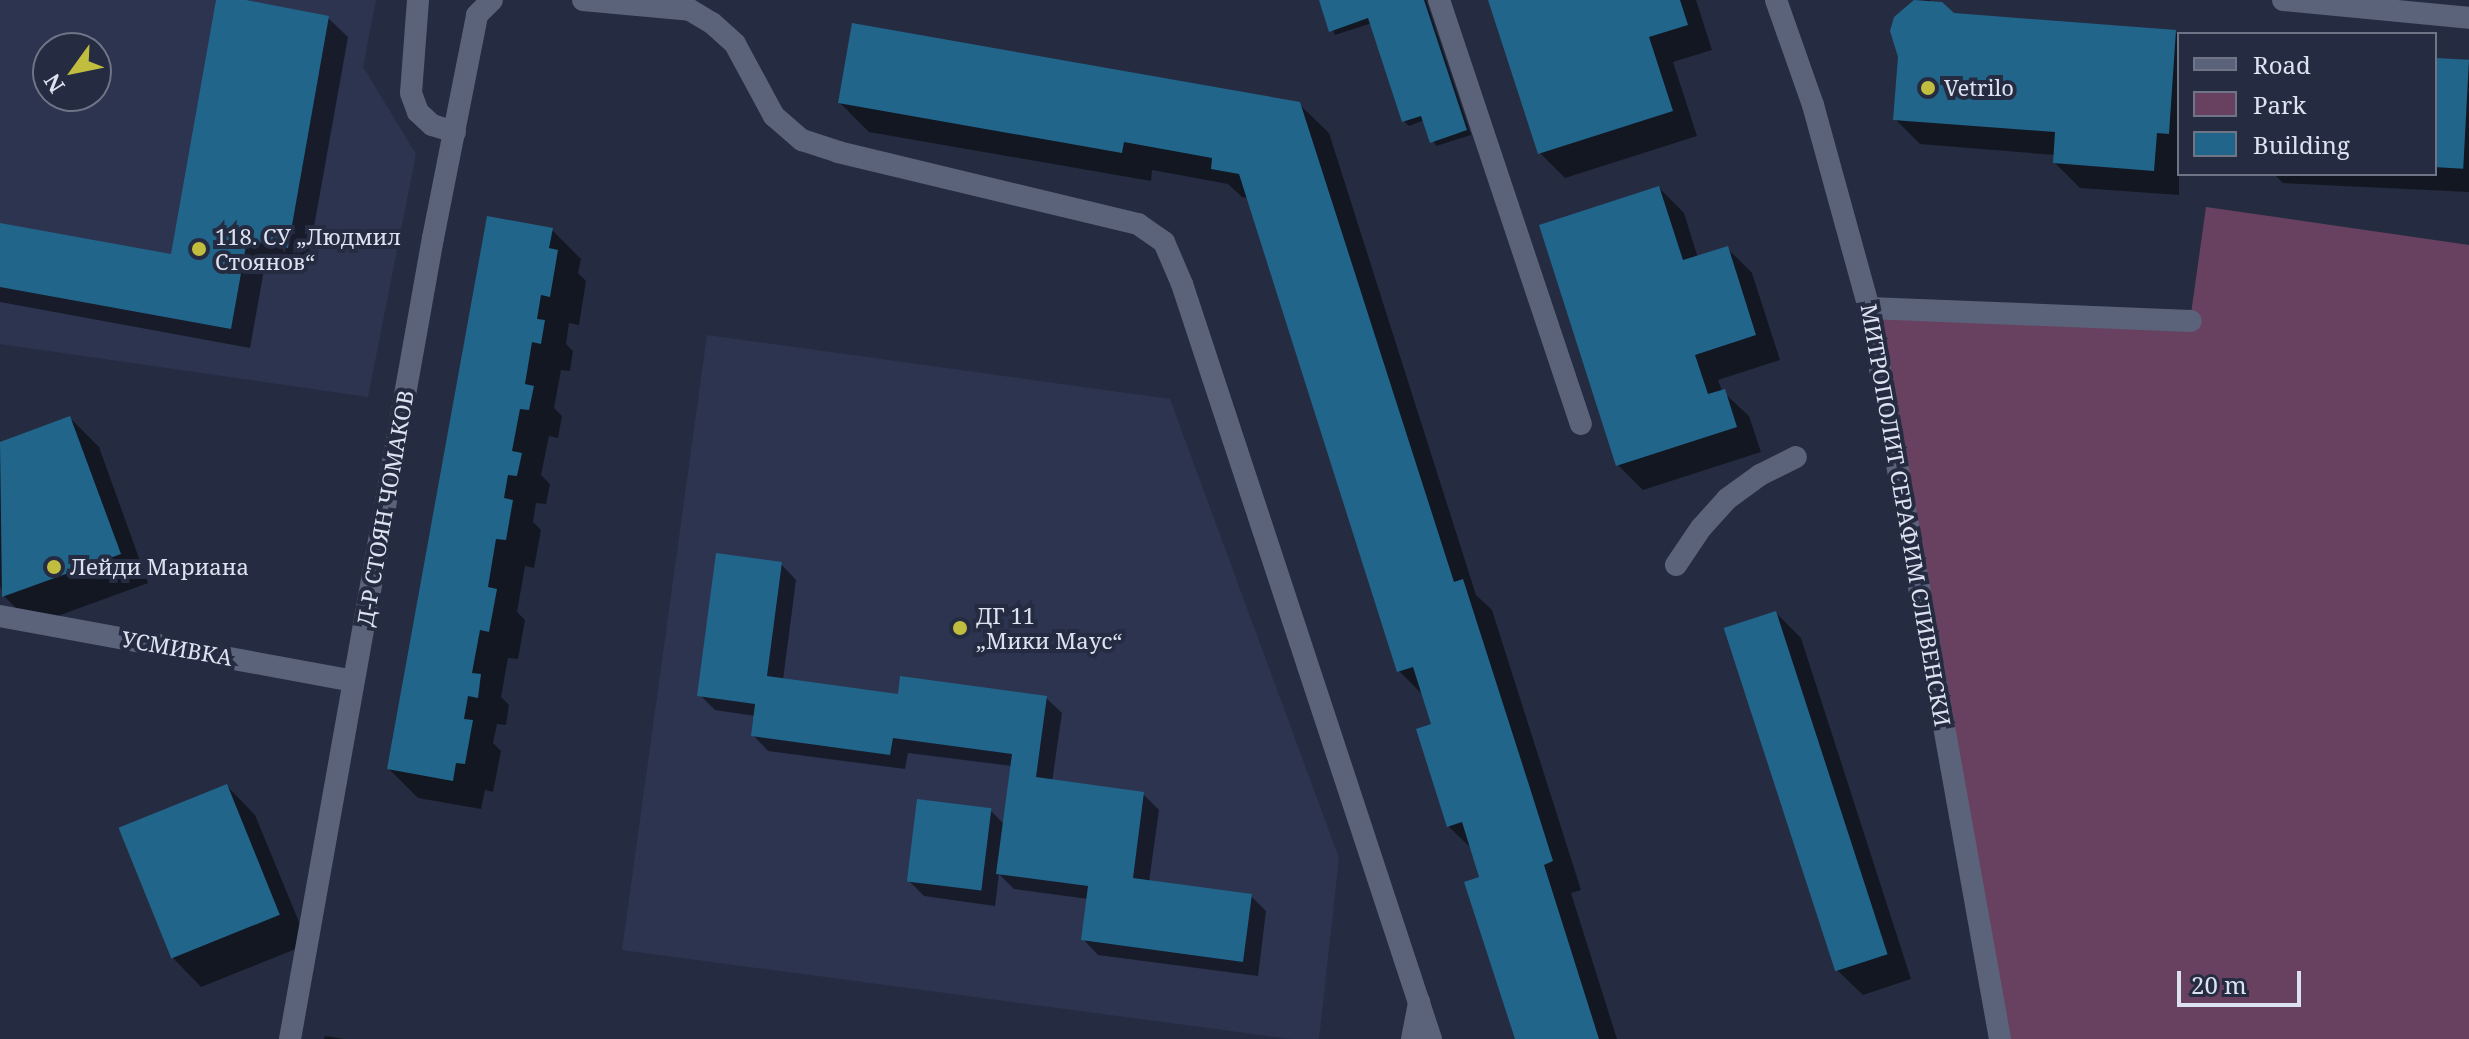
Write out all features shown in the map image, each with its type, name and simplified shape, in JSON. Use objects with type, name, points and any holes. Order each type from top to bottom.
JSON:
[{"type":"street","points":[[418,0],[411,93],[418,112],[432,125],[455,132]]},
{"type":"street","name":"Д-Р СТОЯН ЧОМАКОВ","points":[[290,1039],[477,15],[492,0]]},
{"type":"street","points":[[583,0],[690,10],[712,23],[735,44],[774,116],[802,140],[838,152],[1138,224],[1164,242],[1182,284],[1431,1039]]},
{"type":"street","points":[[1439,0],[1581,424]]},
{"type":"street","name":"МИТРОПОЛИТ СЕРАФИМ СЛИВЕНСКИ","points":[[1776,0],[1813,105],[1869,308],[2000,1039]]},
{"type":"street","points":[[2283,0],[2469,18]]},
{"type":"street","points":[[1869,308],[2191,321]]},
{"type":"street","points":[[1676,565],[1701,528],[1727,499],[1760,475],[1796,457]]},
{"type":"street","name":"УСМИВКА","points":[[0,616],[353,681]]},
{"type":"street","points":[[1412,1039],[1419,1001]]},
{"type":"shaded area","name":"118. СУ „Людмил Стоянов“","points":[[0,0],[376,0],[363,67],[416,154],[368,397],[0,344]]},
{"type":"shaded area","name":"ДГ 11 „Мики Маус“","points":[[707,335],[1170,399],[1339,858],[1319,1039],[1291,1039],[622,950]]},
{"type":"green space","points":[[2206,207],[2469,245],[2469,1039],[1999,1039],[1869,308],[2190,321]]},
{"type":"building","points":[[216,0],[246,0],[329,16],[288,248],[247,240],[231,329],[0,287],[0,223],[171,254]]},
{"type":"building","points":[[1319,0],[1424,0],[1467,130],[1430,143],[1421,116],[1402,122],[1368,18],[1329,32]]},
{"type":"building","points":[[1488,0],[1680,0],[1688,25],[1649,37],[1673,111],[1538,154]]},
{"type":"building","points":[[1914,0],[1942,2],[1954,13],[2176,30],[2169,134],[2157,133],[2154,171],[2053,163],[2055,132],[1893,120],[1898,57],[1890,31],[1894,17]]},
{"type":"building","points":[[852,23],[1300,102],[1454,582],[1463,579],[1529,785],[1553,861],[1544,865],[1599,1039],[1515,1039],[1464,882],[1479,877],[1462,822],[1447,827],[1416,729],[1431,724],[1413,667],[1397,672],[1239,174],[1211,169],[1212,158],[1124,142],[1122,153],[838,103]]},
{"type":"building","points":[[2437,58],[2469,60],[2463,169],[2437,167]]},
{"type":"building","points":[[1659,186],[1683,260],[1728,246],[1756,335],[1695,355],[1708,394],[1725,389],[1737,427],[1616,466],[1539,225]]},
{"type":"building","points":[[487,216],[553,228],[549,248],[558,250],[550,297],[541,295],[537,319],[545,320],[541,344],[532,342],[525,384],[534,386],[529,410],[520,409],[512,451],[522,453],[517,476],[508,475],[504,498],[513,500],[506,540],[496,539],[488,587],[497,589],[489,632],[480,630],[472,673],[481,674],[478,698],[468,696],[464,719],[473,720],[465,764],[456,763],[453,781],[387,769]]},
{"type":"building","points":[[70,416],[121,554],[2,597],[0,442]]},
{"type":"building","points":[[716,553],[782,562],[767,676],[898,694],[900,676],[1047,696],[1036,777],[1144,792],[1133,878],[1252,894],[1243,962],[1081,940],[1088,886],[996,874],[1012,754],[893,738],[890,755],[751,736],[755,704],[697,696]]},
{"type":"building","points":[[1776,611],[1888,954],[1835,971],[1724,628]]},
{"type":"building","points":[[227,784],[280,915],[171,959],[119,828]]},
{"type":"building","points":[[917,799],[991,808],[981,891],[907,881]]},
{"type":"place","name":"Vetrilo","points":[[1928,88]]},
{"type":"place","name":"118. СУ „Людмил Стоянов“","points":[[199,249]]},
{"type":"place","name":"Лейди Мариана","points":[[54,567]]},
{"type":"place","name":"ДГ 11 „Мики Маус“","points":[[960,628]]}]
